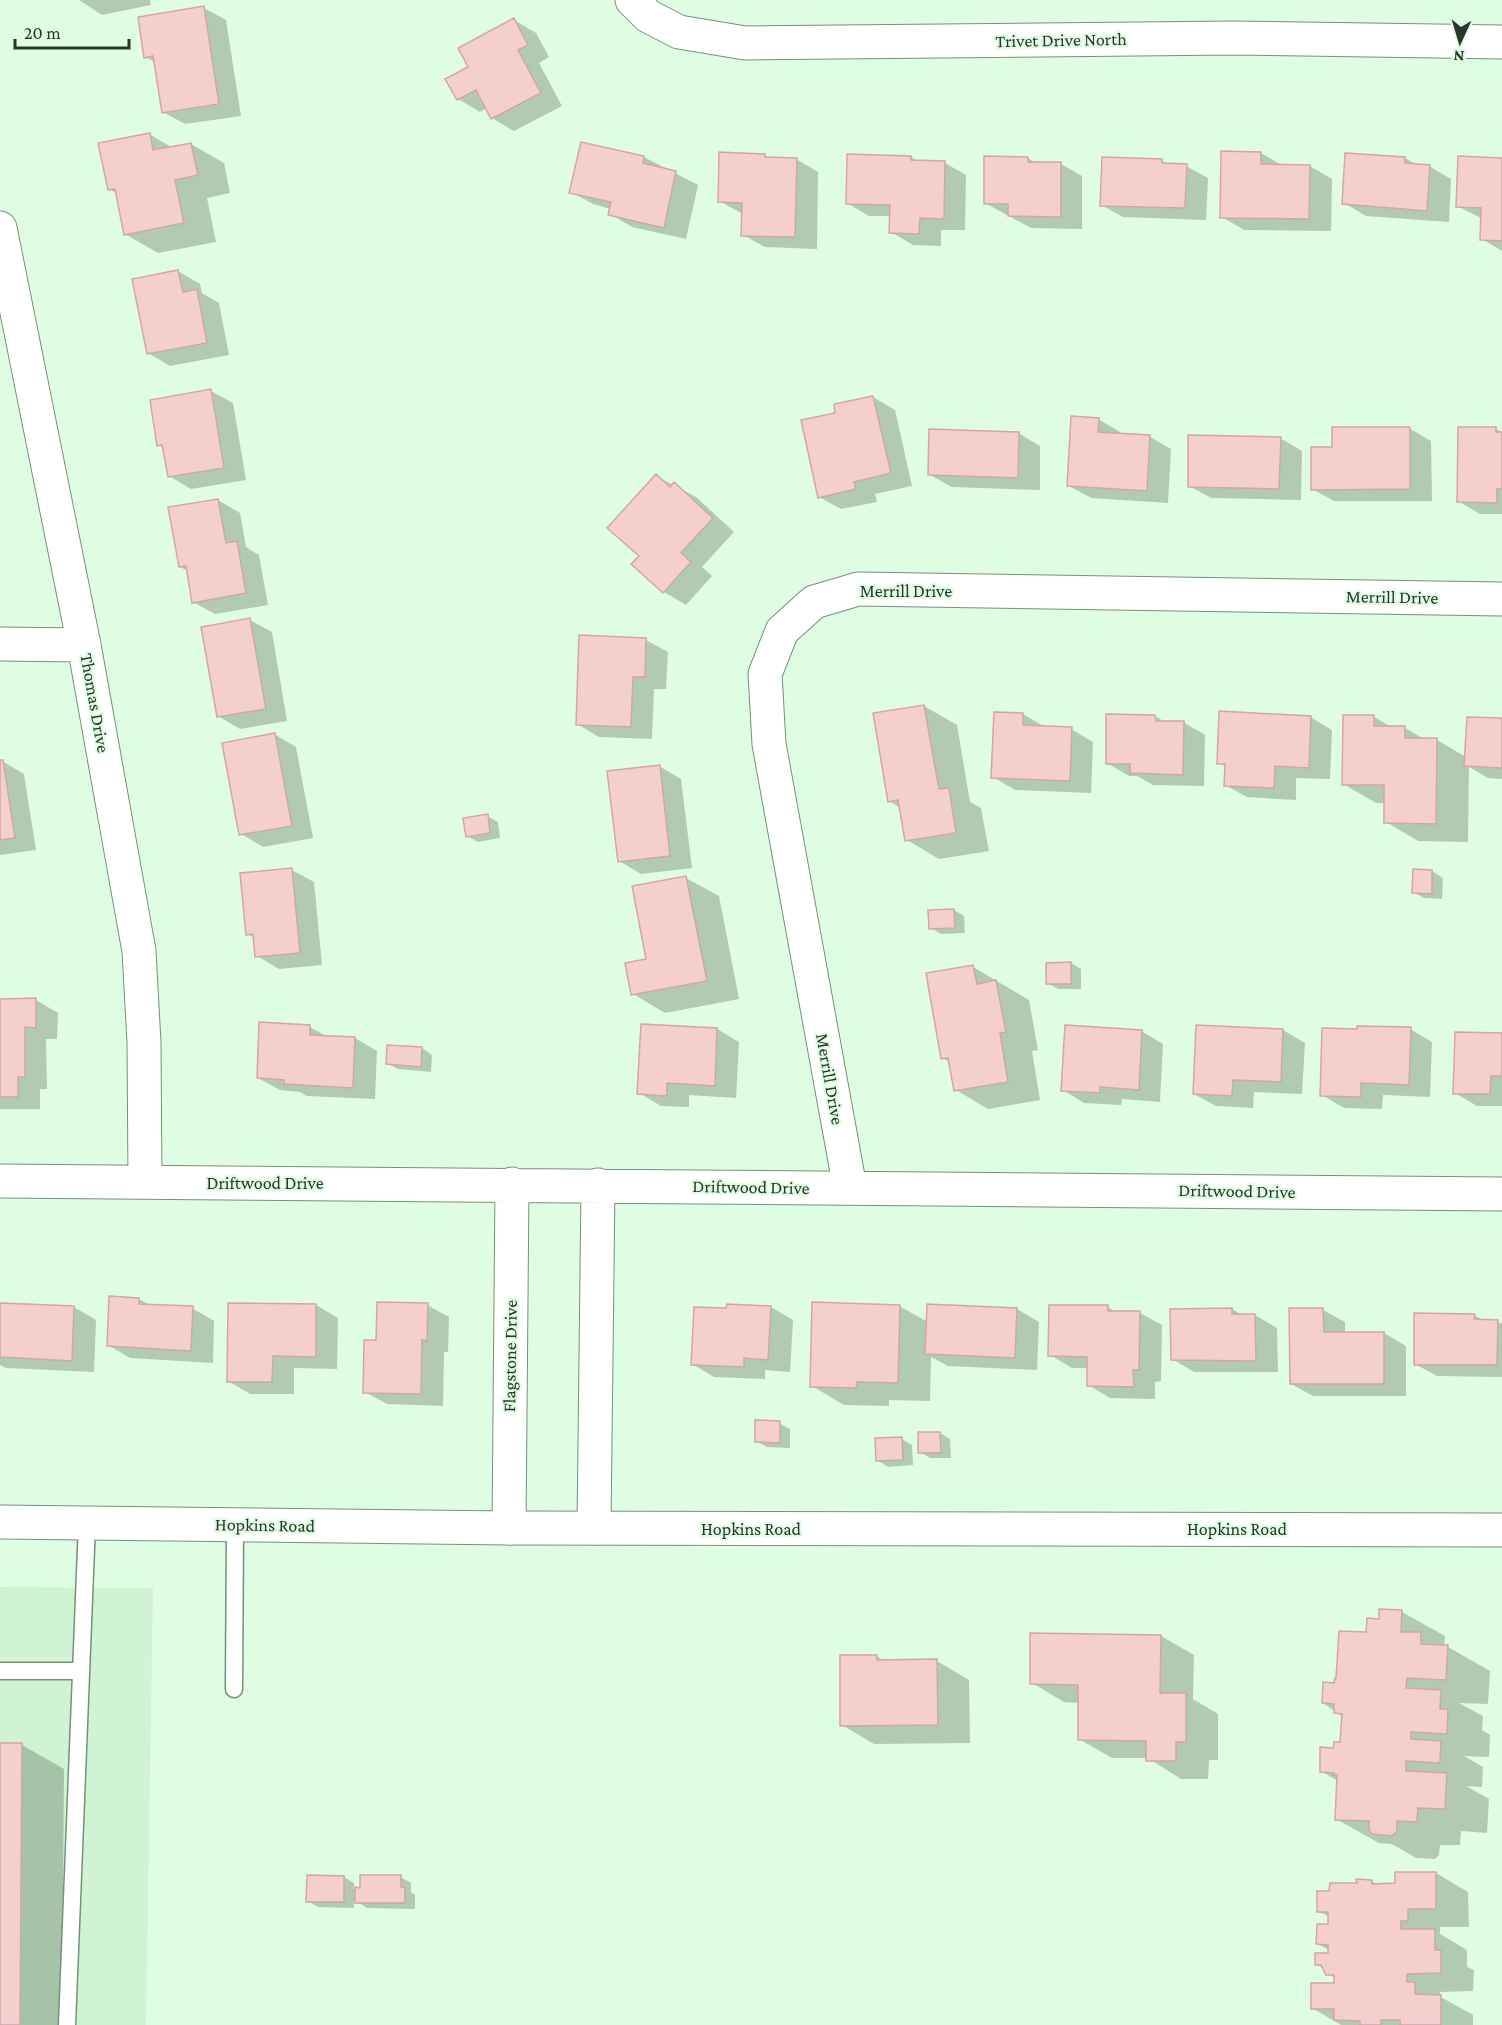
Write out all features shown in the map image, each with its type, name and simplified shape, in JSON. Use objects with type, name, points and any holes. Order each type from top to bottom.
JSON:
[{"type":"street","name":"Trivet Drive North","points":[[632,0],[648,16],[679,32],[745,43],[1233,38],[1502,42]]},
{"type":"street","name":"Thomas Drive","points":[[0,228],[84,645],[139,951],[144,1043],[145,1182]]},
{"type":"street","name":"Merrill Drive","points":[[850,1188],[769,744],[765,674],[782,631],[814,602],[858,589],[1502,599]]},
{"type":"street","points":[[0,644],[84,645]]},
{"type":"street","name":"Driftwood Drive","points":[[0,1181],[1502,1194]]},
{"type":"street","name":"Flagstone Drive","points":[[509,1528],[512,1184]]},
{"type":"street","points":[[594,1528],[598,1185]]},
{"type":"street","name":"Hopkins Road","points":[[0,1522],[509,1528],[1502,1530]]},
{"type":"lane","points":[[67,2025],[87,1523]]},
{"type":"lane","points":[[234,1689],[235,1525]]},
{"type":"lane","points":[[0,1671],[81,1671]]},
{"type":"shaded area","points":[[0,1587],[153,1588],[146,2025],[0,2025]]},
{"type":"building","points":[[204,6],[219,104],[162,113],[153,56],[144,58],[138,17]]},
{"type":"building","points":[[514,18],[528,45],[518,50],[541,93],[491,119],[476,90],[457,100],[445,79],[468,67],[458,48]]},
{"type":"building","points":[[150,133],[153,150],[191,143],[198,175],[175,180],[184,223],[124,235],[115,189],[108,190],[98,143]]},
{"type":"building","points":[[581,142],[644,156],[643,163],[676,171],[664,228],[608,215],[611,202],[569,193]]},
{"type":"building","points":[[1221,151],[1261,152],[1261,164],[1310,165],[1309,219],[1220,218]]},
{"type":"building","points":[[719,152],[797,158],[795,237],[741,236],[742,203],[718,202]]},
{"type":"building","points":[[1345,153],[1405,157],[1405,163],[1430,165],[1427,211],[1342,204]]},
{"type":"building","points":[[847,154],[911,156],[911,160],[945,161],[944,219],[920,218],[919,234],[889,233],[890,205],[846,204]]},
{"type":"building","points":[[984,156],[1028,157],[1028,162],[1061,162],[1061,217],[1008,216],[1008,204],[984,204]]},
{"type":"building","points":[[1458,156],[1502,158],[1502,241],[1480,240],[1481,208],[1456,207]]},
{"type":"building","points":[[1102,157],[1162,159],[1162,163],[1187,164],[1185,208],[1100,206]]},
{"type":"building","points":[[178,270],[183,292],[197,289],[207,343],[147,354],[132,279]]},
{"type":"building","points":[[211,389],[224,468],[168,477],[162,445],[157,446],[150,400]]},
{"type":"building","points":[[873,396],[891,473],[854,482],[856,489],[818,498],[801,420],[835,413],[834,404]]},
{"type":"building","points":[[1071,416],[1099,418],[1098,432],[1150,435],[1147,491],[1067,486]]},
{"type":"building","points":[[1332,427],[1410,427],[1410,489],[1311,490],[1311,447],[1332,447]]},
{"type":"building","points":[[1458,427],[1496,427],[1496,432],[1502,432],[1502,489],[1497,489],[1497,503],[1457,502]]},
{"type":"building","points":[[929,429],[1019,432],[1018,478],[928,475]]},
{"type":"building","points":[[1188,435],[1281,437],[1279,489],[1188,487]]},
{"type":"building","points":[[656,474],[670,487],[674,482],[713,518],[681,553],[691,562],[663,593],[631,564],[639,556],[607,528]]},
{"type":"building","points":[[218,499],[226,543],[237,541],[246,593],[192,603],[186,566],[179,567],[168,507]]},
{"type":"building","points":[[250,618],[266,709],[217,717],[201,627]]},
{"type":"building","points":[[579,635],[646,638],[645,677],[633,677],[631,727],[576,725]]},
{"type":"building","points":[[924,705],[939,789],[949,788],[956,833],[905,841],[898,800],[888,802],[873,713]]},
{"type":"building","points":[[1219,711],[1311,716],[1309,768],[1275,766],[1274,788],[1224,786],[1225,764],[1217,764]]},
{"type":"building","points":[[994,712],[1023,713],[1023,725],[1072,727],[1070,781],[991,778]]},
{"type":"building","points":[[1106,714],[1155,715],[1156,721],[1184,721],[1183,775],[1130,773],[1130,764],[1106,764]]},
{"type":"building","points":[[1343,715],[1374,715],[1374,726],[1405,726],[1405,738],[1437,738],[1436,824],[1384,823],[1384,785],[1342,785]]},
{"type":"building","points":[[1467,717],[1502,718],[1502,768],[1464,766]]},
{"type":"building","points":[[275,733],[292,826],[239,835],[222,743]]},
{"type":"building","points":[[0,760],[3,760],[15,838],[0,840]]},
{"type":"building","points":[[660,765],[670,856],[618,862],[607,771]]},
{"type":"building","points":[[488,814],[490,833],[466,837],[463,818]]},
{"type":"building","points":[[292,868],[300,953],[255,957],[253,934],[246,935],[240,873]]},
{"type":"building","points":[[1413,869],[1432,870],[1432,894],[1412,893]]},
{"type":"building","points":[[686,876],[707,981],[631,995],[625,963],[646,959],[632,886]]},
{"type":"building","points":[[954,909],[955,928],[929,929],[928,910]]},
{"type":"building","points":[[1071,962],[1071,984],[1046,984],[1046,963]]},
{"type":"building","points":[[973,965],[977,984],[996,980],[1006,1032],[1000,1033],[1008,1082],[954,1091],[948,1058],[941,1059],[926,973]]},
{"type":"building","points":[[36,998],[36,1028],[25,1027],[25,1077],[18,1077],[18,1097],[0,1097],[0,999]]},
{"type":"building","points":[[259,1022],[310,1025],[310,1035],[355,1037],[353,1088],[284,1084],[284,1080],[257,1078]]},
{"type":"building","points":[[641,1024],[717,1028],[715,1086],[667,1083],[667,1096],[637,1094]]},
{"type":"building","points":[[1065,1025],[1142,1030],[1139,1090],[1100,1087],[1100,1093],[1061,1091]]},
{"type":"building","points":[[1196,1025],[1283,1029],[1281,1082],[1233,1080],[1232,1096],[1193,1094]]},
{"type":"building","points":[[1357,1026],[1411,1027],[1409,1085],[1361,1083],[1361,1097],[1320,1096],[1322,1028],[1357,1029]]},
{"type":"building","points":[[1455,1032],[1502,1033],[1502,1076],[1491,1076],[1490,1094],[1453,1094]]},
{"type":"building","points":[[387,1045],[422,1047],[421,1067],[386,1064]]},
{"type":"building","points":[[109,1296],[139,1298],[139,1304],[193,1306],[191,1351],[107,1346]]},
{"type":"building","points":[[377,1302],[428,1303],[427,1341],[422,1340],[421,1394],[363,1393],[364,1340],[376,1340]]},
{"type":"building","points":[[812,1302],[900,1305],[898,1383],[857,1382],[856,1388],[810,1387]]},
{"type":"building","points":[[0,1303],[74,1306],[72,1361],[0,1357]]},
{"type":"building","points":[[228,1303],[316,1304],[316,1357],[273,1356],[272,1382],[227,1382]]},
{"type":"building","points":[[727,1304],[771,1306],[768,1360],[744,1358],[744,1367],[691,1365],[694,1307],[726,1308]]},
{"type":"building","points":[[927,1304],[1017,1308],[1015,1358],[925,1354]]},
{"type":"building","points":[[1049,1305],[1108,1305],[1108,1311],[1140,1311],[1139,1370],[1133,1370],[1134,1387],[1087,1386],[1087,1357],[1048,1356]]},
{"type":"building","points":[[1232,1308],[1232,1314],[1255,1314],[1256,1361],[1171,1360],[1170,1309]]},
{"type":"building","points":[[1289,1308],[1323,1308],[1324,1332],[1384,1332],[1384,1384],[1290,1384]]},
{"type":"building","points":[[1414,1313],[1475,1314],[1474,1319],[1498,1320],[1497,1365],[1414,1365]]},
{"type":"building","points":[[755,1420],[780,1421],[780,1443],[755,1442]]},
{"type":"building","points":[[918,1432],[940,1432],[941,1453],[918,1453]]},
{"type":"building","points":[[902,1437],[903,1460],[876,1461],[875,1438]]},
{"type":"building","points":[[1379,1609],[1402,1610],[1401,1632],[1421,1632],[1421,1644],[1448,1645],[1446,1680],[1407,1678],[1406,1688],[1441,1690],[1440,1709],[1448,1709],[1447,1734],[1411,1732],[1411,1739],[1441,1741],[1440,1763],[1406,1761],[1406,1771],[1447,1773],[1445,1809],[1418,1808],[1417,1822],[1397,1821],[1397,1831],[1392,1836],[1372,1834],[1369,1830],[1369,1821],[1335,1820],[1337,1775],[1320,1772],[1320,1747],[1333,1748],[1334,1742],[1340,1742],[1342,1714],[1334,1713],[1334,1704],[1322,1703],[1323,1682],[1334,1683],[1336,1678],[1339,1631],[1366,1632],[1367,1618],[1379,1619]]},
{"type":"building","points":[[1030,1633],[1161,1635],[1160,1693],[1186,1693],[1186,1742],[1176,1742],[1176,1761],[1146,1761],[1146,1741],[1078,1740],[1078,1685],[1030,1684]]},
{"type":"building","points":[[840,1655],[877,1655],[877,1660],[937,1659],[938,1725],[840,1726]]},
{"type":"building","points":[[0,1743],[22,1743],[20,2025],[0,2025]]},
{"type":"building","points":[[1395,1872],[1436,1872],[1436,1909],[1408,1909],[1408,1921],[1401,1921],[1401,1929],[1435,1929],[1435,1950],[1441,1950],[1441,1973],[1407,1974],[1407,1982],[1415,1982],[1415,1994],[1441,1995],[1441,2025],[1400,2025],[1400,2020],[1381,2020],[1381,2025],[1360,2025],[1360,2021],[1334,2020],[1334,2009],[1311,2009],[1311,1983],[1334,1983],[1334,1975],[1326,1975],[1321,1965],[1315,1965],[1315,1953],[1328,1953],[1328,1945],[1316,1944],[1317,1924],[1328,1924],[1328,1912],[1317,1912],[1317,1891],[1329,1891],[1330,1883],[1357,1883],[1356,1879],[1372,1880],[1372,1884],[1395,1883]]},
{"type":"building","points":[[307,1875],[344,1876],[344,1902],[306,1902]]},
{"type":"building","points":[[360,1875],[401,1875],[401,1887],[405,1887],[405,1903],[355,1903],[355,1887],[360,1888]]}]
